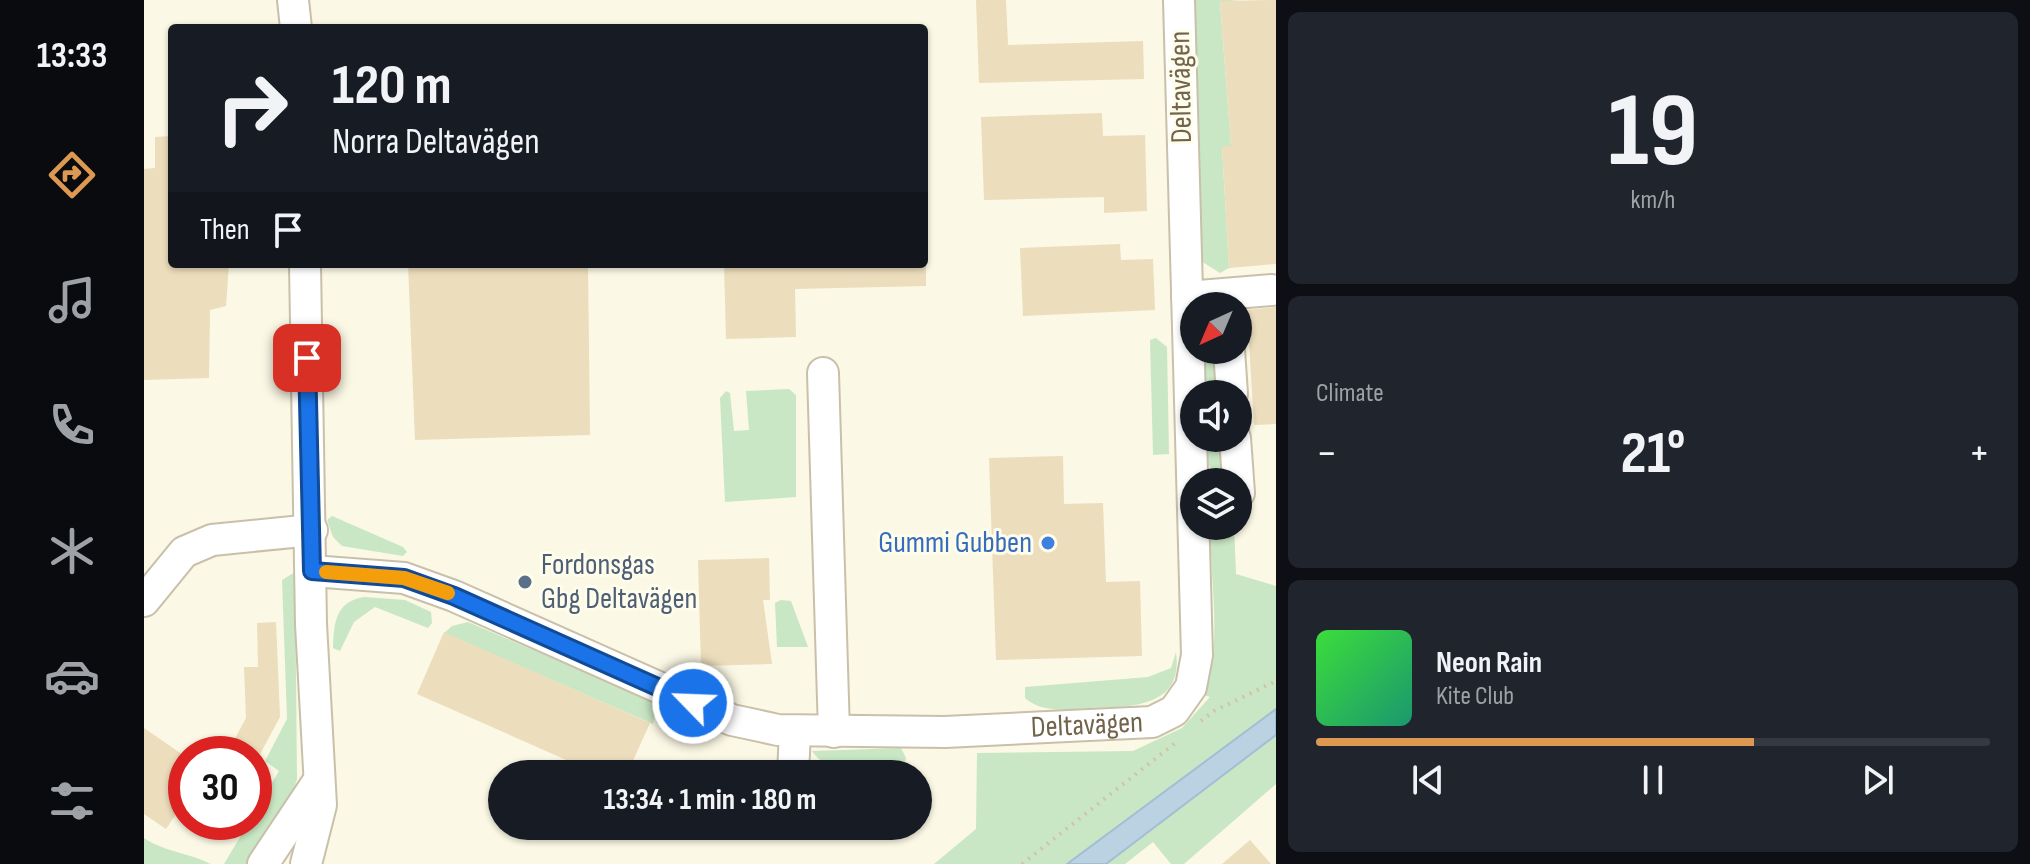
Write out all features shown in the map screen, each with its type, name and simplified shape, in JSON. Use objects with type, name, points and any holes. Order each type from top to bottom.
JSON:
[{"type":"street","points":[[293,0],[296,24]]},
{"type":"street","name":"Deltavägen","points":[[1179,0],[1187,292]]},
{"type":"street","points":[[305,268],[317,783],[321,805],[319,823],[306,864]]},
{"type":"street","points":[[1252,294],[1272,290]]},
{"type":"street","name":"Deltavägen","points":[[1189,364],[1192,468]]},
{"type":"street","points":[[823,373],[834,732]]},
{"type":"street","points":[[144,601],[184,552],[212,540],[312,530]]},
{"type":"street","name":"Deltavägen","points":[[312,571],[404,578],[454,596],[732,720],[757,727],[834,732],[1122,726],[1152,722],[1174,711],[1191,687],[1197,655],[1194,540]]},
{"type":"street","points":[[794,760],[795,731]]},
{"type":"street","points":[[263,864],[317,783]]},
{"type":"path","points":[[1022,864],[1111,797],[1214,711],[1276,681]]},
{"type":"green space","points":[[1194,0],[1239,0],[1220,2],[1231,146],[1222,147],[1229,268],[1220,273],[1201,261]]},
{"type":"green space","points":[[1156,338],[1167,347],[1169,454],[1153,455],[1150,340]]},
{"type":"green space","points":[[1203,364],[1225,364],[1225,380],[1204,380]]},
{"type":"green space","points":[[789,389],[796,395],[796,497],[725,502],[720,398],[726,391],[730,393],[734,431],[749,430],[746,391]]},
{"type":"green space","points":[[1207,452],[1227,452],[1226,468],[1211,468]]},
{"type":"green space","points":[[332,516],[403,547],[407,552],[403,556],[342,546],[333,537],[327,520]]},
{"type":"green space","points":[[1211,540],[1235,540],[1236,574],[1276,586],[1276,709],[1067,864],[934,864],[976,829],[977,753],[1133,751],[1182,728],[1210,697],[1204,695],[1213,656]]},
{"type":"green space","points":[[295,572],[297,779],[287,810],[272,833],[272,783],[279,771],[272,766],[272,748],[287,719],[282,580]]},
{"type":"green space","points":[[364,597],[405,600],[431,612],[432,623],[428,628],[375,607],[354,622],[340,651],[333,648],[338,615],[347,604]]},
{"type":"green space","points":[[791,601],[808,647],[777,647],[775,603]]},
{"type":"green space","points":[[468,622],[650,700],[657,707],[653,724],[444,633],[452,626]]},
{"type":"green space","points":[[1176,652],[1172,684],[1151,701],[1122,707],[1056,709],[1040,706],[1025,698],[1025,687],[1148,677],[1171,668]]},
{"type":"green space","points":[[1276,735],[1276,784],[1184,864],[1171,864],[1153,842],[1125,864],[1106,864]]},
{"type":"green space","points":[[901,748],[906,758],[820,760],[812,751]]},
{"type":"green space","points":[[144,838],[160,846],[211,864],[144,864]]},
{"type":"green space","points":[[238,840],[268,840],[252,864],[224,864]]},
{"type":"water","points":[[1276,709],[1276,735],[1106,864],[1067,864]]},
{"type":"building","points":[[976,0],[1006,0],[1008,45],[1143,41],[1144,79],[979,83]]},
{"type":"building","points":[[1276,0],[1276,264],[1229,268],[1222,146],[1231,146],[1220,1]]},
{"type":"building","points":[[1102,113],[1103,136],[1145,135],[1147,211],[1104,213],[1104,197],[984,200],[981,117]]},
{"type":"building","points":[[168,136],[168,268],[229,268],[226,306],[210,310],[209,378],[144,380],[144,169],[155,168],[155,137]]},
{"type":"building","points":[[1120,244],[1121,260],[1153,259],[1155,310],[1023,316],[1020,248]]},
{"type":"building","points":[[408,268],[588,268],[590,435],[415,440]]},
{"type":"building","points":[[724,268],[926,268],[926,286],[795,289],[796,337],[726,339]]},
{"type":"building","points":[[1276,307],[1276,424],[1254,425],[1250,364],[1252,309]]},
{"type":"building","name":"Gummi Gubben","points":[[1063,456],[1064,504],[1103,503],[1106,582],[1140,581],[1142,656],[996,660],[989,458]]},
{"type":"building","points":[[769,558],[770,600],[763,600],[772,664],[701,666],[698,560]]},
{"type":"building","points":[[276,622],[280,717],[270,736],[236,736],[246,718],[244,667],[258,667],[257,623]]},
{"type":"building","points":[[444,632],[650,723],[633,760],[566,760],[417,694]]},
{"type":"building","points":[[144,728],[168,745],[168,826],[166,829],[144,814]]},
{"type":"building","points":[[1250,840],[1271,864],[1222,864]]},
{"type":"slow traffic","points":[[326,572],[404,578],[448,593]]},
{"type":"place","name":"Gummi Gubben","points":[[1048,543]]},
{"type":"place","name":"Fordonsgas Gbg Deltavägen","points":[[525,582]]},
{"type":"route","points":[[307,358],[312,571],[404,578],[454,596],[693,703]]}]
